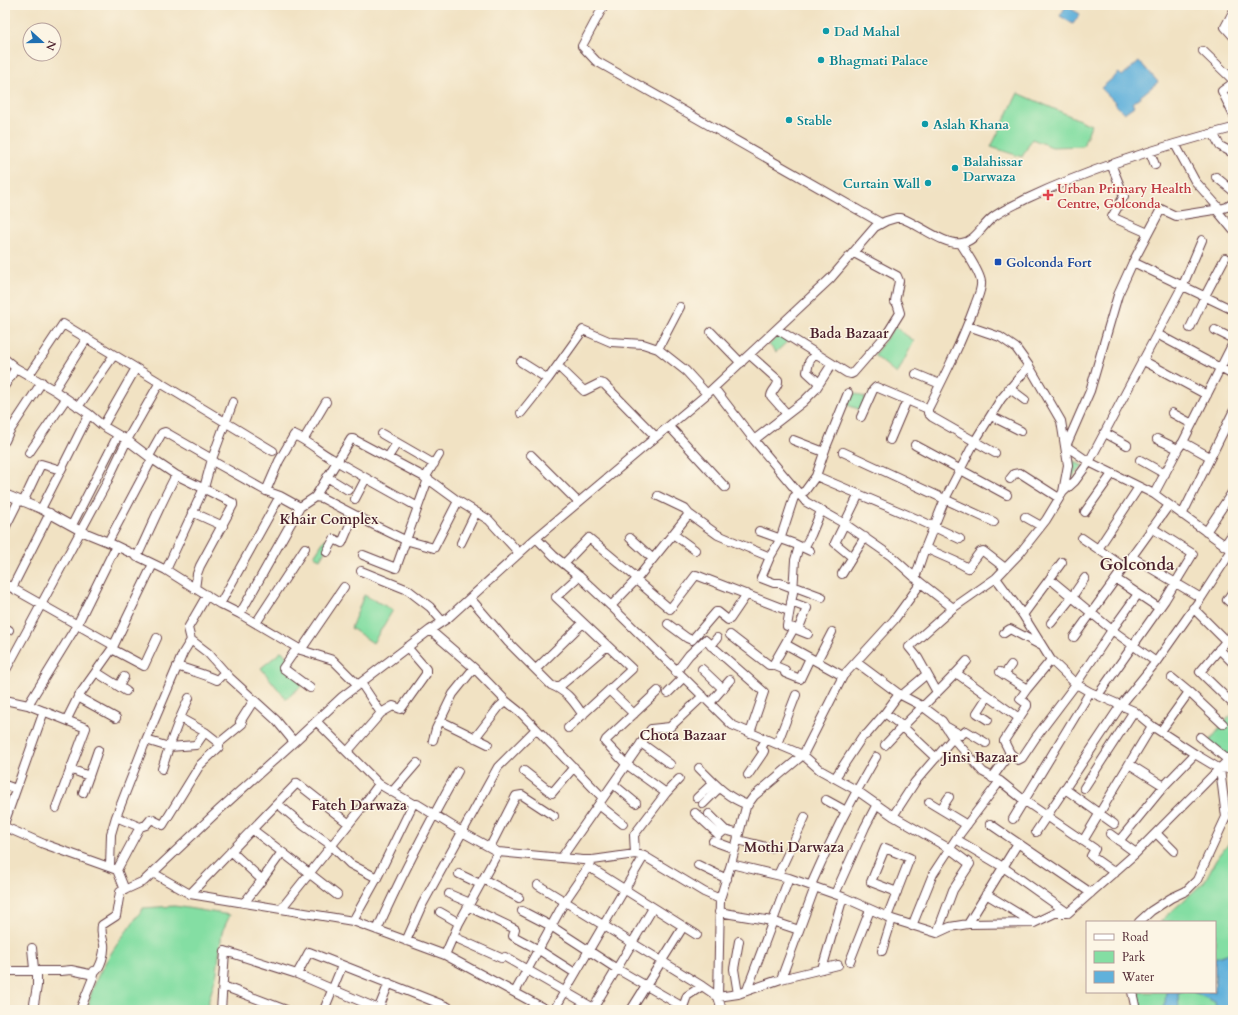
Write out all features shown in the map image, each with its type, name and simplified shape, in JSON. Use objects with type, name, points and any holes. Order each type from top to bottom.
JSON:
[{"type":"street","points":[[604,5],[582,46],[596,61],[881,223]]},
{"type":"street","points":[[1233,12],[1225,27],[1233,36]]},
{"type":"street","points":[[1203,51],[1233,81],[1222,91],[1233,114]]},
{"type":"street","points":[[80,1010],[94,974],[102,940],[102,925],[116,916],[120,892],[144,881],[342,697],[407,647],[448,618],[536,538],[710,391],[831,278],[854,253],[868,234],[881,223],[896,218],[901,218],[944,240],[961,244],[968,242],[992,218],[1004,210],[1050,188],[1111,164],[1233,128]]},
{"type":"street","points":[[1212,133],[1220,146],[1233,153]]},
{"type":"street","points":[[1175,144],[1195,181],[1219,209],[1219,213],[1233,230]]},
{"type":"street","points":[[1150,152],[1155,165]]},
{"type":"street","points":[[1111,164],[1124,196],[1112,217],[1148,233]]},
{"type":"street","points":[[1216,177],[1233,191]]},
{"type":"street","points":[[1066,446],[1090,391],[1118,295],[1133,262],[1161,209],[1176,216],[1219,209],[1227,207],[1233,203]]},
{"type":"street","points":[[937,692],[918,658],[909,647],[953,608],[996,578],[1006,568],[1020,553],[1041,526],[1061,495],[1075,481],[1089,462],[1183,285],[1202,240]]},
{"type":"street","points":[[961,244],[977,270],[981,282],[968,326],[928,409],[928,413],[930,416],[994,453]]},
{"type":"street","points":[[777,329],[847,373],[853,373],[887,334],[900,313],[897,303],[895,302],[899,281],[897,276],[854,253]]},
{"type":"street","points":[[1190,328],[1225,258]]},
{"type":"street","points":[[1133,262],[1233,310]]},
{"type":"street","points":[[658,349],[680,307]]},
{"type":"street","points":[[29,375],[63,324],[273,451]]},
{"type":"street","points":[[968,326],[1000,337],[1016,348],[1029,366],[1061,421],[1068,465],[1061,495]]},
{"type":"street","points":[[521,413],[548,380],[583,330],[611,342],[643,344],[658,349],[710,391],[754,440],[806,502],[865,537],[891,556],[953,608]]},
{"type":"street","points":[[1215,330],[1233,339]]},
{"type":"street","points":[[711,332],[741,363]]},
{"type":"street","points":[[1158,334],[1233,375]]},
{"type":"street","points":[[54,390],[87,338]]},
{"type":"street","points":[[1154,494],[1183,442],[1233,343]]},
{"type":"street","points":[[816,353],[809,362],[807,372],[819,383]]},
{"type":"street","points":[[78,407],[114,355]]},
{"type":"street","points":[[750,355],[778,380],[778,386],[771,396],[787,414]]},
{"type":"street","points":[[5,359],[16,368],[54,390],[89,414],[102,426],[127,440],[176,474],[233,503],[234,506],[200,566],[197,574],[196,589]]},
{"type":"street","points":[[1142,360],[1207,395]]},
{"type":"street","points":[[521,362],[548,380]]},
{"type":"street","points":[[754,440],[803,402],[815,390],[832,364]]},
{"type":"street","points":[[558,366],[584,391],[600,383],[604,384],[656,437]]},
{"type":"street","points":[[722,1010],[718,997],[720,899],[732,864],[738,837],[748,805],[754,796],[803,755],[843,676],[894,620],[918,580],[925,548],[945,499],[975,441],[1001,398],[1029,366]]},
{"type":"street","points":[[5,385],[16,368]]},
{"type":"street","points":[[102,426],[136,368]]},
{"type":"street","points":[[916,374],[940,384]]},
{"type":"street","points":[[5,441],[9,432],[42,382]]},
{"type":"street","points":[[7,668],[40,604],[105,486],[127,440],[160,382]]},
{"type":"street","points":[[861,418],[874,388],[878,388],[928,409]]},
{"type":"street","points":[[1009,388],[1025,400]]},
{"type":"street","points":[[822,597],[780,583],[774,584],[762,578],[770,557],[780,540],[794,497],[804,491],[816,476],[848,393]]},
{"type":"street","points":[[30,453],[66,399]]},
{"type":"street","points":[[890,440],[908,400]]},
{"type":"street","points":[[166,570],[204,488],[212,459],[234,402]]},
{"type":"street","points":[[304,439],[326,402]]},
{"type":"street","points":[[1182,515],[1233,412]]},
{"type":"street","points":[[1172,413],[1192,424]]},
{"type":"street","points":[[41,509],[89,414]]},
{"type":"street","points":[[991,416],[1020,431]]},
{"type":"street","points":[[669,426],[724,487]]},
{"type":"street","points":[[108,542],[162,433],[165,432],[266,491],[300,506]]},
{"type":"street","points":[[1105,433],[1127,445]]},
{"type":"street","points":[[382,434],[434,464]]},
{"type":"street","points":[[72,525],[118,435]]},
{"type":"street","points":[[266,491],[279,461],[294,435],[304,439],[315,446],[318,451],[337,462],[418,506]]},
{"type":"street","points":[[240,614],[300,506],[315,497],[352,438],[427,479],[458,501],[489,520],[519,553]]},
{"type":"street","points":[[1157,439],[1178,449]]},
{"type":"street","points":[[793,440],[824,452]]},
{"type":"street","points":[[1183,442],[1210,457]]},
{"type":"street","points":[[388,457],[397,443]]},
{"type":"street","points":[[915,445],[1008,495]]},
{"type":"street","points":[[1036,832],[1121,705],[1156,662],[1232,551],[1154,494],[1089,462],[1066,446]]},
{"type":"street","points":[[843,452],[994,522]]},
{"type":"street","points":[[363,555],[396,568],[427,479],[439,455]]},
{"type":"street","points":[[531,455],[578,502]]},
{"type":"street","points":[[1140,460],[1165,474]]},
{"type":"street","points":[[5,528],[41,464],[61,470]]},
{"type":"street","points":[[1010,479],[1014,474],[1020,473],[1061,495]]},
{"type":"street","points":[[137,557],[176,474]]},
{"type":"street","points":[[1085,512],[1112,474]]},
{"type":"street","points":[[816,476],[960,539]]},
{"type":"street","points":[[328,477],[348,490]]},
{"type":"street","points":[[355,499],[366,478]]},
{"type":"street","points":[[1098,549],[1139,487]]},
{"type":"street","points":[[1206,532],[1233,491]]},
{"type":"street","points":[[5,494],[50,513],[81,531],[108,542],[166,570],[220,604],[256,623],[299,649],[333,660],[360,684],[382,713]]},
{"type":"street","points":[[852,557],[835,543],[859,494]]},
{"type":"street","points":[[220,604],[280,496]]},
{"type":"street","points":[[658,496],[685,509],[689,514],[718,535],[770,557]]},
{"type":"street","points":[[315,497],[322,498],[405,540],[434,548],[458,501]]},
{"type":"street","points":[[1074,637],[1169,505]]},
{"type":"street","points":[[808,634],[787,626],[793,588],[795,560],[811,535],[821,511]]},
{"type":"street","points":[[192,512],[223,526]]},
{"type":"street","points":[[461,543],[476,512]]},
{"type":"street","points":[[50,513],[9,586],[144,666],[157,638]]},
{"type":"street","points":[[611,606],[654,559],[689,514]]},
{"type":"street","points":[[327,552],[334,539],[342,543],[354,515]]},
{"type":"street","points":[[1025,517],[1041,526]]},
{"type":"street","points":[[1013,819],[1094,693],[1134,645],[1193,554],[1152,528]]},
{"type":"street","points":[[759,531],[804,548]]},
{"type":"street","points":[[1224,546],[1233,533]]},
{"type":"street","points":[[673,534],[695,550]]},
{"type":"street","points":[[842,574],[865,537]]},
{"type":"street","points":[[536,538],[611,606],[676,672],[732,725],[803,755],[820,770],[856,790],[893,816],[950,849],[970,864],[953,890],[937,933]]},
{"type":"street","points":[[564,564],[589,538],[670,609],[696,576],[747,594],[803,619]]},
{"type":"street","points":[[630,538],[654,559]]},
{"type":"street","points":[[1082,538],[1124,567]]},
{"type":"street","points":[[28,705],[77,625],[116,546]]},
{"type":"street","points":[[256,623],[305,548]]},
{"type":"street","points":[[925,548],[968,568],[980,552],[983,551],[1006,568]]},
{"type":"street","points":[[1132,557],[1201,598]]},
{"type":"street","points":[[1023,616],[1062,562]]},
{"type":"street","points":[[67,719],[78,697],[113,647],[153,564]]},
{"type":"street","points":[[361,571],[408,590],[430,607],[442,621]]},
{"type":"street","points":[[568,728],[632,669],[556,597],[579,576]]},
{"type":"street","points":[[996,578],[1023,616],[1051,660],[1076,684],[1134,711],[1152,726],[1220,769],[1233,768]]},
{"type":"street","points":[[1051,623],[1085,578]]},
{"type":"street","points":[[1050,579],[1112,630],[1156,662]]},
{"type":"street","points":[[1116,579],[1159,608]]},
{"type":"street","points":[[310,688],[283,668],[299,649],[344,588]]},
{"type":"street","points":[[668,624],[692,640],[716,612],[728,620],[730,619],[747,594]]},
{"type":"street","points":[[1051,660],[1020,699],[1027,704],[1027,706],[1004,741],[1010,753],[1018,760],[1022,758],[1076,684],[1138,594]]},
{"type":"street","points":[[1231,594],[1227,600],[1233,605]]},
{"type":"street","points":[[207,595],[188,628],[191,640],[208,653],[225,672],[276,720],[294,742]]},
{"type":"street","points":[[470,598],[508,642],[551,685],[569,695],[583,715]]},
{"type":"street","points":[[773,665],[803,619],[807,608],[791,602]]},
{"type":"street","points":[[1193,608],[1226,641]]},
{"type":"street","points":[[536,669],[584,623]]},
{"type":"street","points":[[1004,633],[1010,629],[1042,646]]},
{"type":"street","points":[[430,630],[474,668],[506,701],[521,713],[574,767],[601,802],[623,824]]},
{"type":"street","points":[[730,635],[769,665],[785,670],[785,673],[800,679],[832,632]]},
{"type":"street","points":[[1233,633],[1200,672],[1233,704]]},
{"type":"street","points":[[711,646],[717,638]]},
{"type":"street","points":[[125,890],[114,868],[111,834],[116,817],[146,740],[177,666],[191,640]]},
{"type":"street","points":[[676,672],[705,640],[766,688],[750,733]]},
{"type":"street","points":[[786,644],[843,676]]},
{"type":"street","points":[[558,688],[607,646]]},
{"type":"street","points":[[347,752],[382,713],[393,706],[401,709],[426,672],[426,669],[407,647]]},
{"type":"street","points":[[1218,649],[1233,663]]},
{"type":"street","points":[[885,745],[967,661]]},
{"type":"street","points":[[856,662],[900,694],[922,706],[942,721],[953,738],[983,772],[1095,849],[1091,856],[1114,873]]},
{"type":"street","points":[[1011,665],[1002,673],[1027,689]]},
{"type":"street","points":[[177,666],[204,674],[217,680],[225,672]]},
{"type":"street","points":[[433,740],[436,729],[454,694],[474,668]]},
{"type":"street","points":[[702,669],[723,689]]},
{"type":"street","points":[[96,672],[122,688],[124,677]]},
{"type":"street","points":[[956,673],[1018,718]]},
{"type":"street","points":[[835,778],[862,737],[867,734],[900,694],[927,674]]},
{"type":"street","points":[[668,693],[683,678]]},
{"type":"street","points":[[1172,678],[1223,724]]},
{"type":"street","points":[[710,703],[730,680]]},
{"type":"street","points":[[609,690],[634,714]]},
{"type":"street","points":[[658,691],[605,742],[626,764],[666,793]]},
{"type":"street","points":[[1161,731],[1189,692]]},
{"type":"street","points":[[777,744],[796,695]]},
{"type":"street","points":[[562,857],[651,729],[670,728],[703,696]]},
{"type":"street","points":[[988,696],[977,713],[988,720]]},
{"type":"street","points":[[78,697],[116,718]]},
{"type":"street","points":[[162,769],[180,718],[189,698]]},
{"type":"street","points":[[5,700],[28,705],[67,719],[86,728],[56,808]]},
{"type":"street","points":[[114,868],[140,827],[143,827],[151,819],[163,825],[200,766],[219,747],[219,743],[242,724],[240,722],[254,700]]},
{"type":"street","points":[[475,738],[499,707],[506,701]]},
{"type":"street","points":[[5,821],[44,711]]},
{"type":"street","points":[[1084,788],[1134,711]]},
{"type":"street","points":[[885,713],[902,726],[936,758]]},
{"type":"street","points":[[180,718],[205,732],[219,743]]},
{"type":"street","points":[[316,721],[379,784],[413,804],[417,804],[462,832],[498,852],[562,857],[591,864],[624,889],[697,935]]},
{"type":"street","points":[[441,721],[488,744]]},
{"type":"street","points":[[946,726],[961,735],[966,731],[986,743]]},
{"type":"street","points":[[1084,841],[1128,764],[1152,726]]},
{"type":"street","points":[[406,941],[422,906],[498,767],[536,729]]},
{"type":"street","points":[[146,740],[169,747],[196,745],[205,732]]},
{"type":"street","points":[[732,864],[778,875],[813,886],[843,897],[889,918],[937,933],[950,927],[968,924],[1034,923],[1055,913],[1068,913],[1136,853],[1231,758],[1200,737]]},
{"type":"street","points":[[893,816],[914,782],[953,738]]},
{"type":"street","points":[[748,775],[763,753],[764,751],[761,748],[766,740]]},
{"type":"street","points":[[641,743],[670,764]]},
{"type":"street","points":[[83,793],[98,750]]},
{"type":"street","points":[[912,926],[933,874],[996,780],[1010,753]]},
{"type":"street","points":[[1119,841],[1164,786],[1195,754]]},
{"type":"street","points":[[781,979],[799,930],[820,863],[856,790],[876,757]]},
{"type":"street","points":[[392,792],[416,763]]},
{"type":"street","points":[[1128,764],[1164,786]]},
{"type":"street","points":[[524,771],[552,793],[574,767]]},
{"type":"street","points":[[699,768],[726,795],[748,805]]},
{"type":"street","points":[[70,769],[89,776]]},
{"type":"street","points":[[1141,921],[1151,911],[1171,898],[1186,891],[1197,880],[1226,817],[1220,769]]},
{"type":"street","points":[[377,930],[390,901],[458,770]]},
{"type":"street","points":[[635,854],[634,834],[679,779]]},
{"type":"street","points":[[190,894],[297,783],[348,823]]},
{"type":"street","points":[[281,909],[379,784]]},
{"type":"street","points":[[613,784],[636,803]]},
{"type":"street","points":[[5,785],[16,789]]},
{"type":"street","points":[[700,801],[716,786]]},
{"type":"street","points":[[1065,789],[1114,824]]},
{"type":"street","points":[[490,847],[516,796],[522,795],[554,816]]},
{"type":"street","points":[[941,809],[949,797]]},
{"type":"street","points":[[826,800],[846,811]]},
{"type":"street","points":[[929,802],[967,825]]},
{"type":"street","points":[[278,804],[304,826],[331,845],[350,864],[377,878]]},
{"type":"street","points":[[353,921],[377,878],[413,804]]},
{"type":"street","points":[[835,894],[877,804]]},
{"type":"street","points":[[695,813],[719,835],[725,830]]},
{"type":"street","points":[[709,814],[725,830],[738,837],[770,848]]},
{"type":"street","points":[[116,817],[140,827]]},
{"type":"street","points":[[778,875],[805,817]]},
{"type":"street","points":[[990,824],[1091,893]]},
{"type":"street","points":[[5,827],[44,844],[114,868]]},
{"type":"street","points":[[253,830],[336,895]]},
{"type":"street","points":[[1156,833],[1174,851]]},
{"type":"street","points":[[1110,834],[1136,853]]},
{"type":"street","points":[[956,839],[1003,868],[1068,913]]},
{"type":"street","points":[[713,841],[736,849]]},
{"type":"street","points":[[968,924],[1018,843]]},
{"type":"street","points":[[882,952],[889,918],[910,858],[885,848],[871,882],[897,892]]},
{"type":"street","points":[[231,851],[262,880]]},
{"type":"street","points":[[244,903],[282,852]]},
{"type":"street","points":[[445,955],[454,937],[459,922],[498,852]]},
{"type":"street","points":[[515,992],[565,901],[591,864],[635,854],[644,856],[704,892],[720,899]]},
{"type":"street","points":[[554,1010],[644,856]]},
{"type":"street","points":[[698,865],[727,879]]},
{"type":"street","points":[[153,873],[190,894],[353,921],[445,955],[547,1010]]},
{"type":"street","points":[[459,874],[481,881],[519,898]]},
{"type":"street","points":[[747,990],[789,878]]},
{"type":"street","points":[[538,885],[718,997],[738,994],[781,979],[838,965]]},
{"type":"street","points":[[449,894],[515,929],[513,936],[539,950],[575,973]]},
{"type":"street","points":[[986,894],[1034,923]]},
{"type":"street","points":[[822,969],[843,897]]},
{"type":"street","points":[[454,937],[503,957],[527,969],[596,1009],[617,969],[653,908]]},
{"type":"street","points":[[850,961],[870,910]]},
{"type":"street","points":[[522,911],[551,926],[682,1009],[687,996],[702,986]]},
{"type":"street","points":[[440,912],[459,922]]},
{"type":"street","points":[[719,912],[772,921],[799,930]]},
{"type":"street","points":[[631,1010],[683,926]]},
{"type":"street","points":[[738,994],[734,969],[739,941]]},
{"type":"street","points":[[32,948],[34,969],[37,971],[37,986],[33,1010]]},
{"type":"street","points":[[221,1010],[225,950],[297,974],[379,1010],[388,983]]},
{"type":"street","points":[[297,974],[309,952],[448,1006],[446,1010]]},
{"type":"street","points":[[324,1010],[342,966]]},
{"type":"street","points":[[5,971],[71,970],[94,974]]},
{"type":"street","points":[[223,986],[286,1010]]},
{"type":"street","points":[[1132,993],[1136,1010]]},
{"type":"green space","points":[[1018,93],[1091,125],[1083,146],[1052,147],[1032,139],[1022,157],[991,147]]},
{"type":"green space","points":[[895,327],[914,341],[897,374],[874,355]]},
{"type":"green space","points":[[780,334],[787,342],[776,352],[769,345]]},
{"type":"green space","points":[[852,392],[866,398],[861,410],[847,405]]},
{"type":"green space","points":[[1070,459],[1083,466],[1068,481]]},
{"type":"green space","points":[[325,539],[331,541],[320,559],[314,556]]},
{"type":"green space","points":[[364,595],[393,610],[373,643],[351,628]]},
{"type":"green space","points":[[282,651],[306,682],[286,699],[261,668]]},
{"type":"green space","points":[[1233,712],[1233,750],[1225,758],[1207,744]]},
{"type":"green space","points":[[1233,838],[1233,1010],[1141,1010],[1138,993],[1216,993],[1216,921],[1161,921],[1204,882],[1216,860]]},
{"type":"green space","points":[[175,906],[230,915],[222,932],[217,972],[205,1010],[88,1010],[90,996],[101,969],[143,908]]},
{"type":"water","points":[[1066,6],[1080,14],[1073,24],[1060,16]]},
{"type":"water","points":[[1139,61],[1158,82],[1132,103],[1134,106],[1124,113],[1101,88],[1119,73],[1122,76]]},
{"type":"water","points":[[1233,953],[1233,1010],[1214,1010],[1216,1008],[1215,1002],[1195,993],[1216,993],[1216,958]]},
{"type":"water","points":[[1166,993],[1180,993],[1178,994],[1179,1010],[1162,1010],[1165,1003]]},
{"type":"place","name":"Dad Mahal","points":[[826,31]]},
{"type":"place","name":"Bhagmati Palace","points":[[821,60]]},
{"type":"place","name":"Stable","points":[[789,120]]},
{"type":"place","name":"Aslah Khana","points":[[925,124]]},
{"type":"place","name":"Balahissar Darwaza","points":[[955,168]]},
{"type":"place","name":"Curtain Wall","points":[[928,183]]},
{"type":"place","name":"Urban Primary Health Centre, Golconda","points":[[1048,195]]},
{"type":"place","name":"Golconda Fort","points":[[998,262]]},
{"type":"district","name":"Bada Bazaar","points":[[849,333]]},
{"type":"district","name":"Khair Complex","points":[[329,519]]},
{"type":"district","name":"Golconda","points":[[1137,564]]},
{"type":"district","name":"Chota Bazaar","points":[[683,735]]},
{"type":"district","name":"Jinsi Bazaar","points":[[980,757]]},
{"type":"district","name":"Fateh Darwaza","points":[[359,805]]},
{"type":"district","name":"Mothi Darwaza","points":[[794,847]]}]
